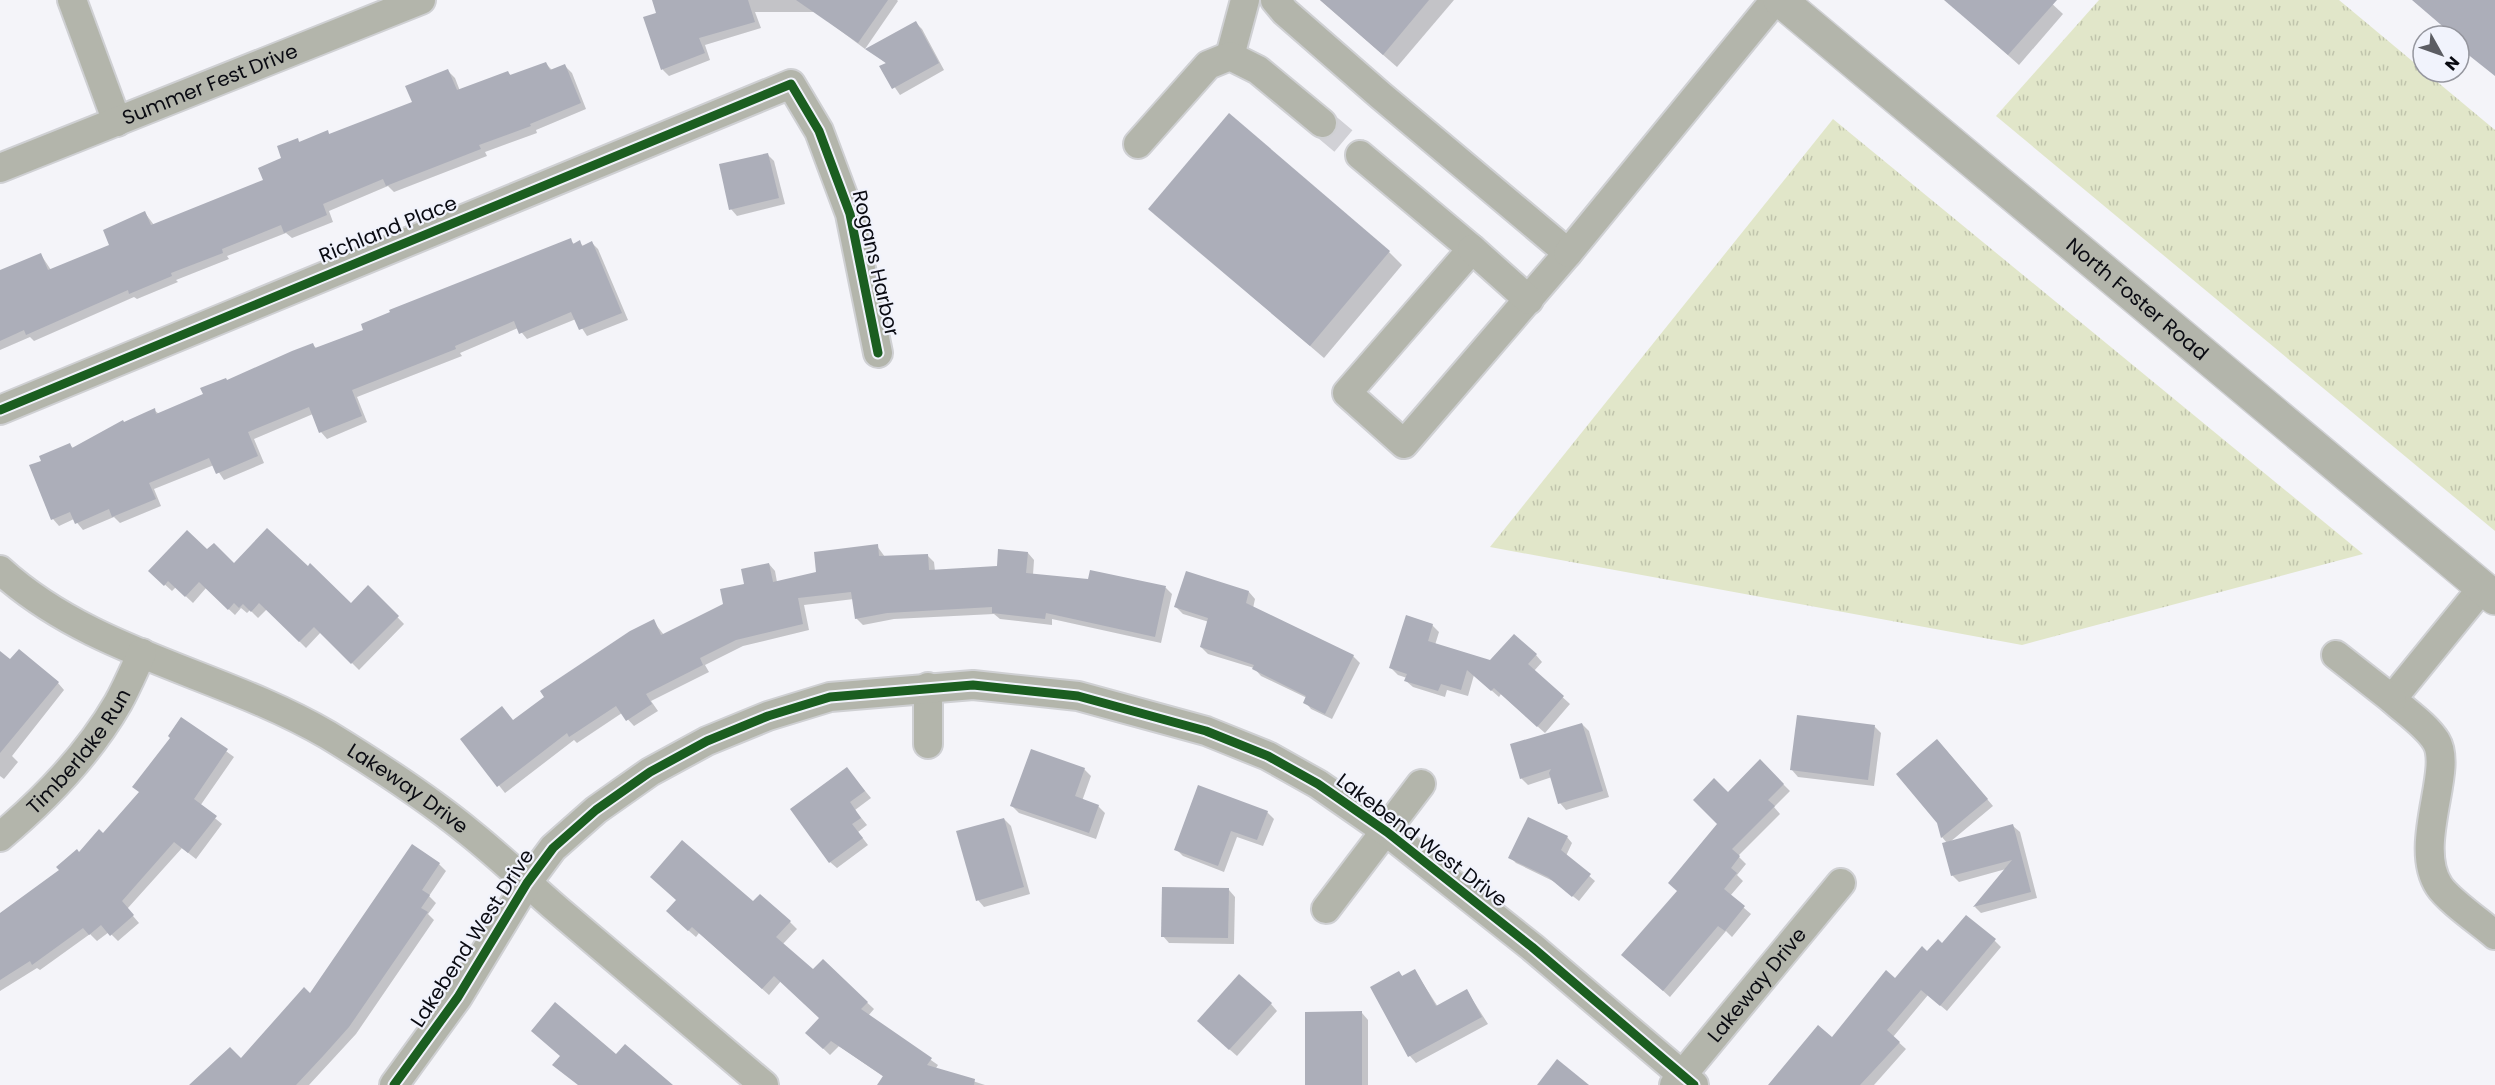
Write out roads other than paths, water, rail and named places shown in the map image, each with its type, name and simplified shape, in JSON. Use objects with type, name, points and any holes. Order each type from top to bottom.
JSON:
[{"type":"main road","name":"North Foster Road","points":[[1780,0],[2489,592]]},
{"type":"street","points":[[72,0],[117,122]]},
{"type":"street","points":[[1230,57],[1245,0]]},
{"type":"street","points":[[1275,0],[1285,12],[1380,95],[1568,253]]},
{"type":"street","points":[[1472,249],[1347,393],[1404,444],[1568,253],[1774,0]]},
{"type":"street","name":"Summer Fest Drive","points":[[0,168],[410,2]]},
{"type":"street","points":[[1138,144],[1208,65],[1230,57],[1258,70],[1322,123]]},
{"type":"street","name":"Rogans Harbor","points":[[791,84],[819,131],[850,214],[878,353]]},
{"type":"street","name":"Richland Place","points":[[0,410],[791,84]]},
{"type":"street","points":[[1360,155],[1472,249],[1528,300]]},
{"type":"street","name":"Lakeway Drive","points":[[0,570],[19,587],[55,611],[142,653],[273,708],[317,730],[400,780],[471,833],[764,1085]]},
{"type":"street","points":[[2392,699],[2489,592]]},
{"type":"street","name":"Timberlake Run","points":[[0,837],[22,819],[73,764],[117,704],[142,653]]},
{"type":"street","points":[[2336,655],[2392,699],[2437,742],[2440,771],[2430,828],[2432,869],[2439,887],[2495,935]]},
{"type":"street","name":"Lakebend West Drive","points":[[394,1085],[458,998],[527,883],[553,848],[596,810],[650,772],[707,741],[768,716],[830,697],[973,685],[1078,696],[1206,731],[1268,756],[1317,784],[1387,832],[1532,947],[1683,1082]]},
{"type":"street","points":[[928,687],[928,744]]},
{"type":"street","points":[[1326,909],[1387,832],[1421,784]]},
{"type":"street","name":"Lakeway Drive","points":[[1683,1082],[1841,883]]},
{"type":"tunnel","points":[[1322,123],[1360,155]]}]
